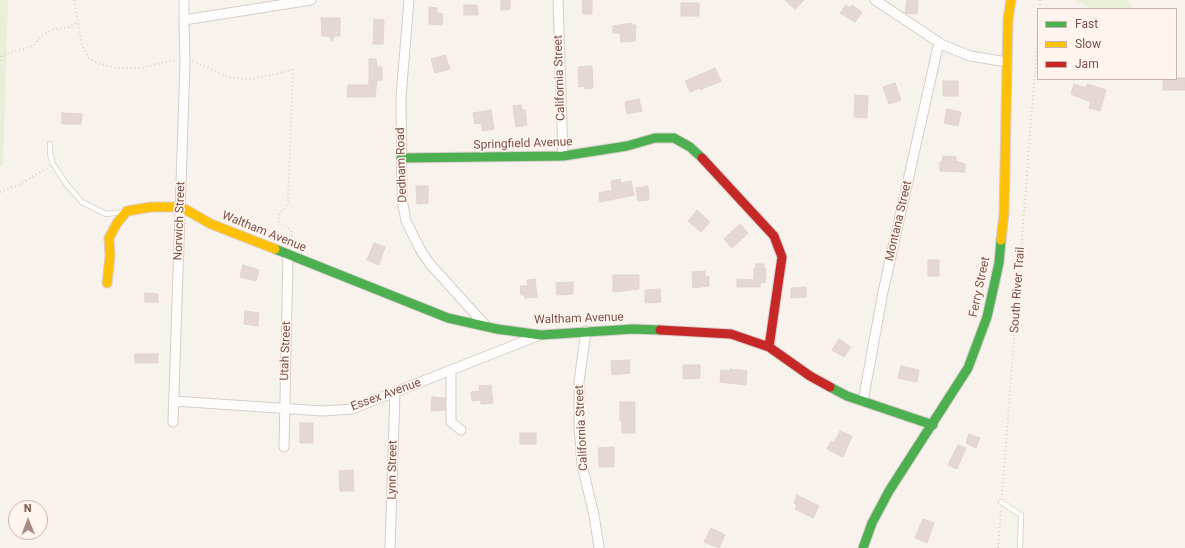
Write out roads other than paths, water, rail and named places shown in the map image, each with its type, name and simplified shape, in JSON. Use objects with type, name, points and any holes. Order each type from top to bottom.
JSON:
[{"type":"street","name":"Norwich Street","points":[[173,422],[185,59],[184,0]]},
{"type":"street","points":[[184,20],[311,0]]},
{"type":"street","name":"Dedham Road","points":[[409,0],[401,97],[402,199],[406,221],[430,264],[486,326]]},
{"type":"street","name":"California Street","points":[[558,0],[563,156]]},
{"type":"street","points":[[875,0],[939,42],[970,56],[1007,62]]},
{"type":"street","name":"Ferry Street","points":[[863,548],[872,523],[886,497],[957,388],[975,351],[987,317],[996,281],[1004,214],[1008,18],[1011,0]]},
{"type":"street","name":"Montana Street","points":[[863,401],[883,292],[939,42]]},
{"type":"street","name":"Springfield Avenue","points":[[401,158],[563,156],[627,146],[655,138],[674,138],[690,147],[708,163],[774,236],[782,257],[769,347]]},
{"type":"street","points":[[107,283],[110,256],[109,238],[117,223],[127,211],[151,207],[181,207]]},
{"type":"street","name":"Waltham Avenue","points":[[181,207],[211,224],[288,256],[324,268],[448,318],[486,326],[497,330],[541,335],[633,329],[717,332],[744,337],[769,347],[822,383],[847,396],[933,425]]},
{"type":"street","name":"Utah Street","points":[[284,447],[288,256]]},
{"type":"street","points":[[462,321],[468,305]]},
{"type":"street","name":"California Street","points":[[586,331],[579,382],[579,426],[582,466],[594,515],[599,548]]},
{"type":"street","name":"Essex Avenue","points":[[174,401],[284,407],[323,411],[352,409],[541,335]]},
{"type":"street","points":[[451,370],[451,422],[461,430]]},
{"type":"street","name":"Lynn Street","points":[[390,548],[395,392]]},
{"type":"lane","points":[[50,144],[50,154],[53,164],[67,185],[82,202],[106,214],[127,211]]},
{"type":"lane","points":[[1001,502],[1021,515],[1020,548]]}]
